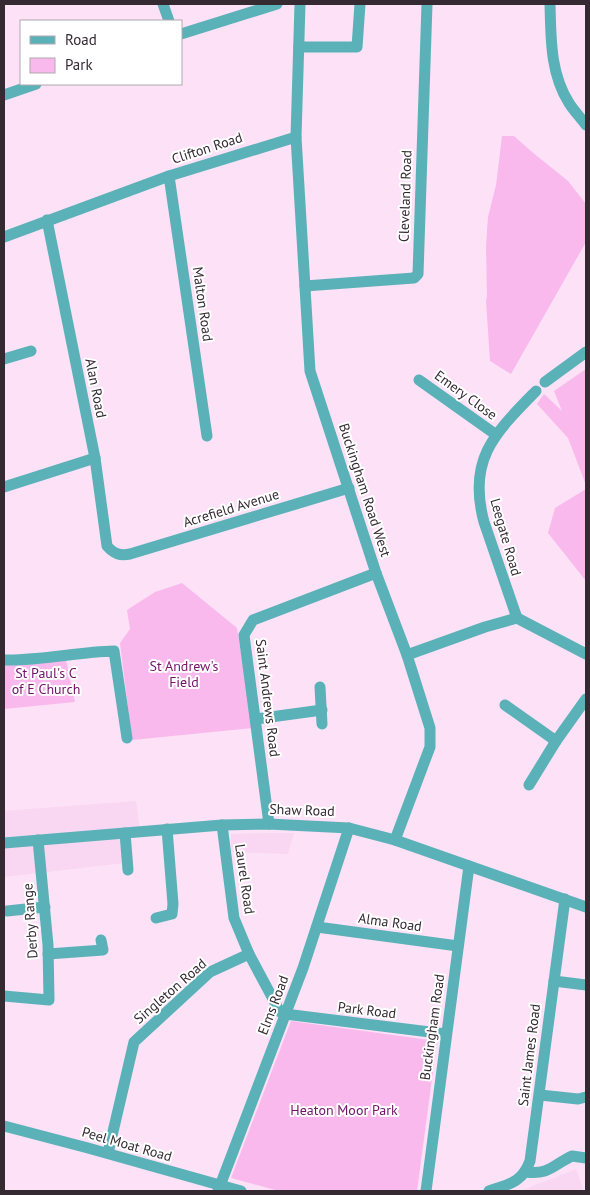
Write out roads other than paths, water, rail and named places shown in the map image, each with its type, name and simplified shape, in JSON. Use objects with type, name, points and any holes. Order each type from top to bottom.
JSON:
[{"type":"street","points":[[163,4],[169,20]]},
{"type":"street","points":[[182,34],[276,4]]},
{"type":"street","points":[[296,137],[300,4]]},
{"type":"street","points":[[299,47],[357,47],[360,4]]},
{"type":"street","name":"Cleveland Road","points":[[305,286],[414,278],[418,274],[427,4]]},
{"type":"street","points":[[550,4],[552,58],[561,87],[570,104],[586,125]]},
{"type":"street","points":[[4,95],[33,85]]},
{"type":"street","name":"Buckingham Road West","points":[[296,137],[310,371],[376,573],[407,655],[430,728],[430,747],[396,840]]},
{"type":"street","name":"Clifton Road","points":[[4,237],[169,176],[296,137]]},
{"type":"street","name":"Malton Road","points":[[169,176],[207,436]]},
{"type":"street","name":"Alan Road","points":[[47,220],[95,458],[107,546],[121,556]]},
{"type":"street","points":[[4,359],[31,352]]},
{"type":"street","points":[[545,382],[586,352]]},
{"type":"street","name":"Emery Close","points":[[419,380],[495,434]]},
{"type":"street","name":"Leegate Road","points":[[517,618],[484,522],[478,494],[478,483],[483,461],[495,434],[536,391]]},
{"type":"street","points":[[4,487],[95,458]]},
{"type":"street","name":"Acrefield Avenue","points":[[121,556],[349,488]]},
{"type":"street","name":"Saint Andrews Road","points":[[269,824],[244,635],[253,620],[376,573]]},
{"type":"street","points":[[407,655],[485,627],[517,618],[586,654]]},
{"type":"street","points":[[4,660],[114,651],[126,738]]},
{"type":"street","points":[[320,687],[322,724]]},
{"type":"street","points":[[529,785],[556,741],[586,699]]},
{"type":"street","points":[[506,705],[556,741]]},
{"type":"street","points":[[256,719],[322,710]]},
{"type":"street","name":"Shaw Road","points":[[4,843],[222,825],[269,824],[349,828],[396,840],[586,907]]},
{"type":"street","name":"Laurel Road","points":[[222,825],[234,918],[249,954],[274,1004],[280,1012],[285,1014]]},
{"type":"street","name":"Elms Road","points":[[219,1189],[317,927],[349,828]]},
{"type":"street","points":[[156,918],[172,914],[173,904],[167,830]]},
{"type":"street","points":[[125,833],[128,870]]},
{"type":"street","name":"Derby Range","points":[[4,996],[49,1000],[45,908],[38,840]]},
{"type":"street","name":"Buckingham Road","points":[[426,1191],[469,866]]},
{"type":"street","name":"Saint James Road","points":[[526,1172],[530,1161],[540,1095],[565,899]]},
{"type":"street","points":[[8,911],[45,908]]},
{"type":"street","name":"Alma Road","points":[[317,927],[458,946]]},
{"type":"street","points":[[48,954],[103,950],[101,940]]},
{"type":"street","name":"Singleton Road","points":[[108,1153],[134,1042],[210,972],[249,954]]},
{"type":"street","points":[[554,981],[586,985]]},
{"type":"street","name":"Park Road","points":[[285,1014],[446,1034]]},
{"type":"street","points":[[540,1095],[578,1099],[586,1097]]},
{"type":"street","name":"Peel Moat Road","points":[[4,1126],[108,1153],[219,1189],[241,1191]]},
{"type":"street","points":[[489,1191],[516,1181],[526,1172],[541,1173],[549,1170],[572,1156],[586,1158]]},
{"type":"park label","name":"St Andrew's Field","points":[[184,674]]},
{"type":"park label","name":"St Paul's C of E Church","points":[[46,682]]},
{"type":"park label","name":"Heaton Moor Park","points":[[344,1110]]}]
